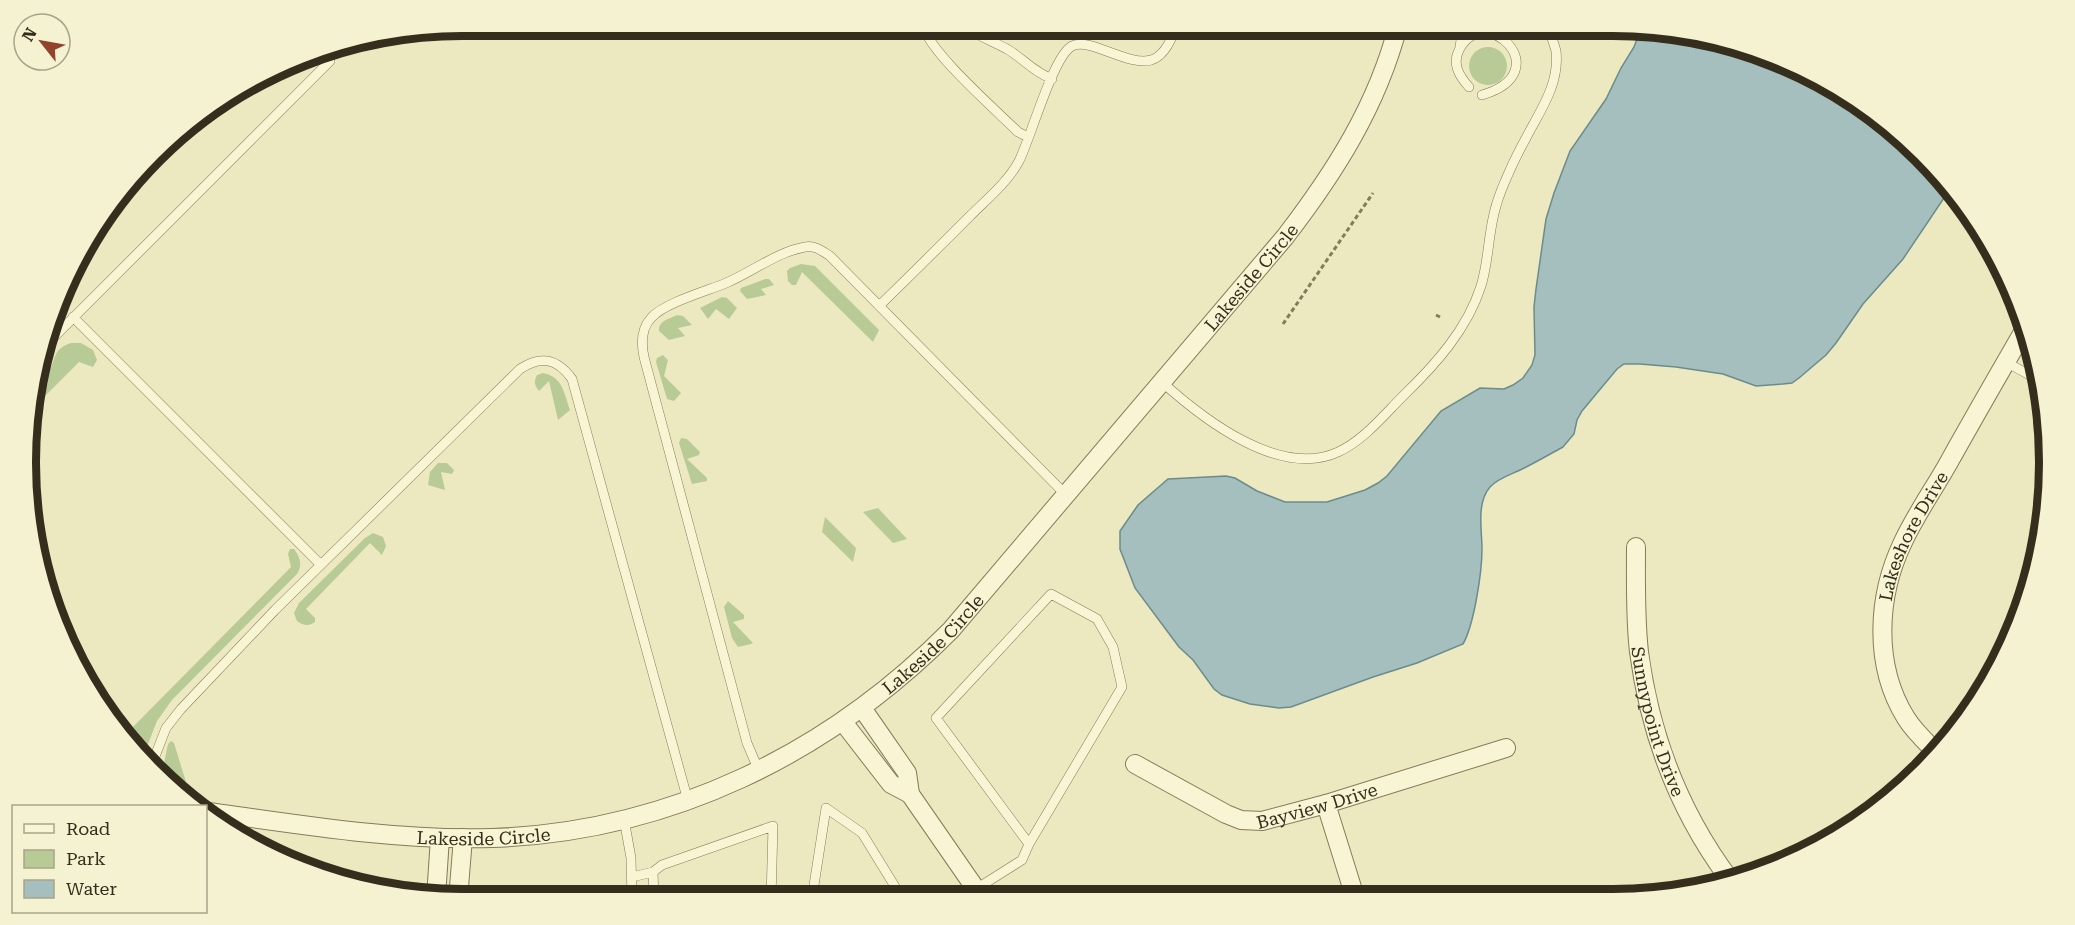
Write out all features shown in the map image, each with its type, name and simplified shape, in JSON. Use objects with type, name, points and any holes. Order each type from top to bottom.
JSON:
[{"type":"street","name":"Lakeside Circle","points":[[221,814],[328,828],[440,838],[503,837],[555,832],[624,819],[688,801],[759,771],[843,722],[917,663],[951,630],[1285,237],[1325,184],[1350,144],[1370,105],[1387,64],[1395,36]]},
{"type":"street","name":"Lakeshore Drive","points":[[1931,747],[1906,718],[1890,682],[1882,638],[1882,616],[1887,588],[1903,541],[2020,338]]},
{"type":"street","name":"Sunnypoint Drive","points":[[1636,547],[1636,612],[1646,694],[1670,777],[1693,821],[1726,873]]},
{"type":"street","points":[[862,708],[907,773],[910,794],[976,889]]},
{"type":"street","points":[[843,722],[891,784],[910,794]]},
{"type":"street","name":"Bayview Drive","points":[[1135,764],[1226,814],[1241,820],[1262,821],[1326,804],[1506,748]]},
{"type":"street","points":[[1326,804],[1353,889]]},
{"type":"street","points":[[437,888],[440,838]]},
{"type":"street","points":[[459,889],[463,838]]},
{"type":"lane","points":[[928,36],[955,69],[1018,132],[1028,137]]},
{"type":"lane","points":[[979,36],[1009,50],[1038,73],[1052,78]]},
{"type":"lane","points":[[879,306],[1004,181],[1019,162],[1062,55],[1072,46],[1086,44],[1145,62],[1154,60],[1165,51],[1172,36]]},
{"type":"lane","points":[[1460,48],[1462,36]]},
{"type":"lane","points":[[1469,87],[1459,76],[1456,57],[1466,40],[1472,36]]},
{"type":"lane","points":[[1482,94],[1501,88],[1509,82],[1516,63],[1510,45],[1498,36]]},
{"type":"lane","points":[[1162,382],[1211,420],[1246,442],[1264,450],[1293,458],[1318,459],[1339,452],[1359,438],[1421,379],[1463,327],[1471,311],[1481,286],[1496,206],[1525,140],[1539,118],[1550,92],[1556,64],[1556,50],[1551,36]]},
{"type":"lane","points":[[56,335],[330,62]]},
{"type":"lane","points":[[759,771],[747,743],[644,357],[641,344],[651,317],[804,247],[813,246],[830,256],[1066,495]]},
{"type":"lane","points":[[74,317],[321,565]]},
{"type":"lane","points":[[154,757],[162,736],[175,715],[321,565],[520,369],[537,360],[545,359],[561,366],[572,379],[688,801]]},
{"type":"lane","points":[[2006,362],[2030,375]]},
{"type":"lane","points":[[984,889],[1022,860],[1029,844],[1122,687],[1113,648],[1097,619],[1051,594],[936,718],[1029,844]]},
{"type":"lane","points":[[813,889],[826,808],[862,833],[896,889]]},
{"type":"lane","points":[[624,819],[632,858],[632,889]]},
{"type":"lane","points":[[632,877],[653,872],[662,865],[773,826],[771,889]]},
{"type":"lane","points":[[653,872],[654,889]]},
{"type":"path","points":[[1283,324],[1373,193]]},
{"type":"green space","points":[[1488,47],[1501,53],[1507,66],[1501,79],[1488,85],[1475,79],[1469,66],[1475,53]]},
{"type":"green space","points":[[801,264],[815,266],[879,330],[873,342],[802,272],[796,285],[788,281],[787,271]]},
{"type":"green space","points":[[769,279],[774,285],[761,289],[766,295],[747,299],[740,291],[741,288]]},
{"type":"green space","points":[[722,297],[727,298],[737,308],[729,319],[716,309],[708,319],[700,308]]},
{"type":"green space","points":[[677,315],[683,316],[692,325],[678,328],[685,336],[669,340],[659,331],[659,328],[665,321]]},
{"type":"green space","points":[[81,343],[93,350],[97,360],[93,367],[79,362],[41,400],[44,379],[57,352],[65,345]]},
{"type":"green space","points":[[663,355],[668,360],[664,376],[681,393],[674,401],[667,399],[656,362],[657,358]]},
{"type":"green space","points":[[543,373],[559,382],[570,410],[558,420],[549,381],[539,391],[535,385],[537,375]]},
{"type":"green space","points":[[681,438],[687,439],[700,452],[699,455],[687,459],[707,478],[707,481],[692,484],[679,443]]},
{"type":"green space","points":[[438,463],[447,463],[454,470],[452,474],[441,472],[445,490],[428,485],[430,472]]},
{"type":"green space","points":[[878,508],[907,539],[893,543],[863,512]]},
{"type":"green space","points":[[825,517],[856,548],[853,562],[822,532]]},
{"type":"green space","points":[[373,533],[383,537],[386,546],[382,555],[370,543],[306,609],[315,618],[315,622],[306,625],[297,621],[294,613],[299,603],[365,538]]},
{"type":"green space","points":[[290,549],[294,549],[299,558],[300,567],[297,574],[172,700],[157,721],[146,748],[130,730],[291,567],[288,554]]},
{"type":"green space","points":[[728,601],[744,615],[744,619],[733,622],[753,643],[738,647],[732,638],[724,607]]},
{"type":"green space","points":[[171,741],[174,743],[186,782],[184,786],[163,766],[168,744]]},
{"type":"water","points":[[1638,37],[1696,44],[1776,68],[1826,93],[1872,124],[1914,161],[1945,196],[1903,259],[1863,304],[1836,343],[1826,355],[1792,383],[1756,386],[1723,374],[1676,367],[1624,364],[1617,369],[1582,411],[1574,434],[1563,447],[1493,484],[1486,493],[1481,509],[1481,571],[1474,612],[1463,644],[1417,663],[1291,707],[1279,708],[1250,704],[1222,695],[1214,689],[1193,660],[1179,647],[1135,588],[1120,549],[1120,531],[1138,505],[1168,479],[1226,476],[1285,502],[1327,502],[1365,490],[1387,476],[1441,411],[1480,388],[1504,389],[1523,378],[1532,365],[1535,355],[1536,289],[1546,219],[1554,193],[1570,151],[1606,99]]}]
